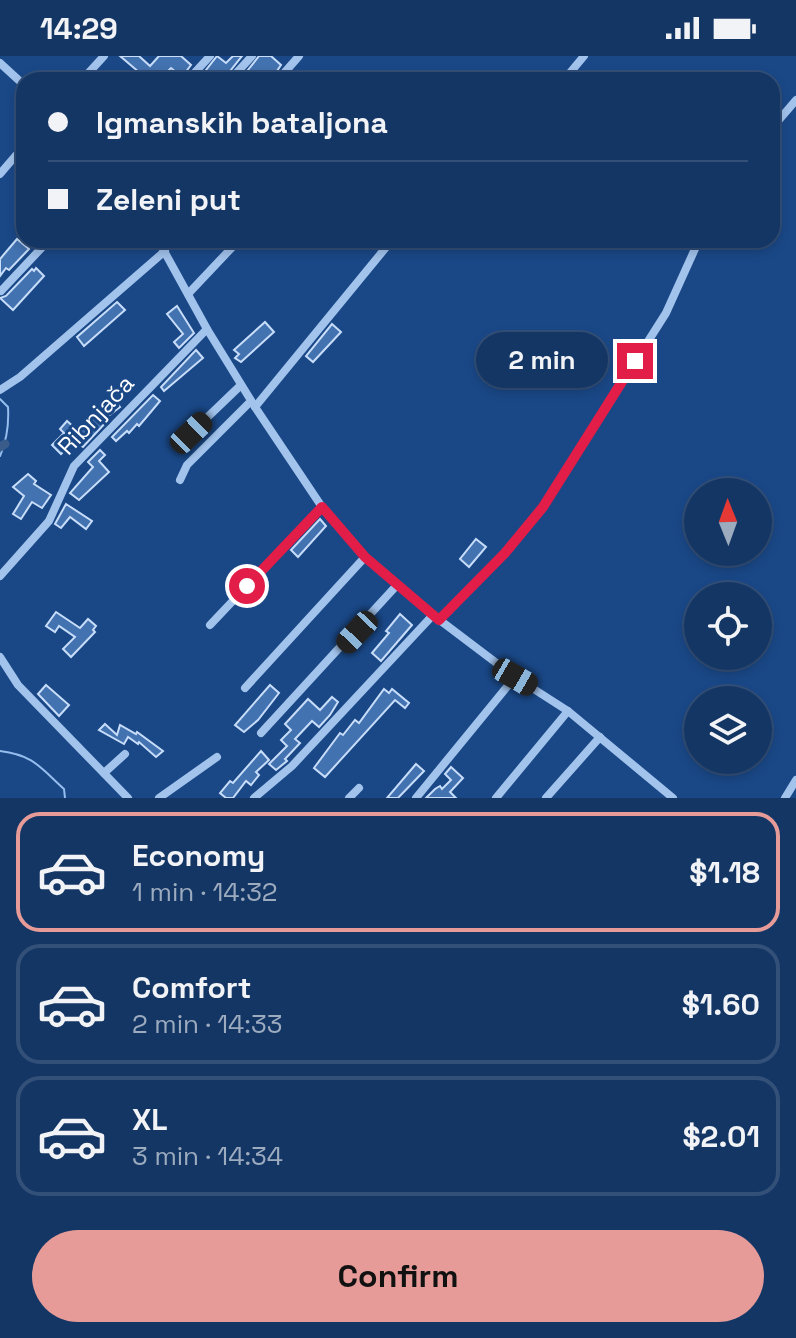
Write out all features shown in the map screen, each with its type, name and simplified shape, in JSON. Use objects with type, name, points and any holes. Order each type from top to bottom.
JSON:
[{"type":"street","points":[[89,72],[104,56]]},
{"type":"street","points":[[195,72],[210,56]]},
{"type":"street","points":[[237,72],[252,56]]},
{"type":"street","points":[[285,72],[299,56]]},
{"type":"street","points":[[571,72],[584,56]]},
{"type":"street","points":[[0,63],[16,78]]},
{"type":"street","points":[[780,119],[796,100]]},
{"type":"street","points":[[0,174],[16,155]]},
{"type":"street","points":[[1,291],[41,248]]},
{"type":"street","points":[[163,248],[207,329],[253,404],[322,507],[365,557],[436,617],[515,677],[568,711],[673,798]]},
{"type":"street","points":[[188,294],[231,248]]},
{"type":"street","points":[[180,480],[187,465],[253,404],[385,248]]},
{"type":"street","points":[[254,798],[299,759],[436,617],[505,553],[543,507],[666,313],[695,248]]},
{"type":"street","points":[[0,390],[20,377],[165,251]]},
{"type":"street","name":"Ribnjača","points":[[0,576],[49,521],[68,475],[80,459],[207,329]]},
{"type":"street","points":[[191,433],[241,385]]},
{"type":"street","points":[[210,625],[322,507]]},
{"type":"street","points":[[245,688],[365,557]]},
{"type":"street","points":[[261,733],[397,585]]},
{"type":"street","points":[[0,657],[18,685],[128,798]]},
{"type":"street","points":[[416,798],[515,677]]},
{"type":"street","points":[[496,798],[568,711]]},
{"type":"street","points":[[546,798],[600,737]]},
{"type":"street","points":[[104,773],[125,754]]},
{"type":"street","points":[[159,798],[217,757]]},
{"type":"street","points":[[785,798],[796,780]]},
{"type":"street","points":[[349,798],[359,788]]},
{"type":"building","points":[[120,56],[139,56],[150,66],[159,56],[181,56],[191,65],[186,72],[176,72],[171,68],[167,72],[139,72]]},
{"type":"building","points":[[217,56],[226,63],[233,56],[242,56],[229,72],[204,72]]},
{"type":"building","points":[[259,56],[271,56],[281,65],[276,72],[246,72]]},
{"type":"building","points":[[16,240],[16,248],[29,249],[0,276],[0,259]]},
{"type":"building","points":[[36,268],[44,276],[13,310],[0,298]]},
{"type":"building","points":[[117,302],[125,310],[84,346],[77,337]]},
{"type":"building","points":[[177,306],[194,333],[179,348],[174,342],[183,334],[167,314]]},
{"type":"building","points":[[265,322],[274,332],[241,362],[235,358],[239,354],[234,350]]},
{"type":"building","points":[[332,324],[341,332],[313,362],[306,356]]},
{"type":"building","points":[[196,350],[203,358],[164,391],[161,387]]},
{"type":"building","points":[[153,395],[160,401],[139,426],[137,424],[116,441],[112,437]]},
{"type":"building","points":[[113,397],[120,407],[107,417],[109,419],[83,447],[74,441],[61,454],[52,445],[64,433],[60,429],[67,421],[77,430]]},
{"type":"building","points":[[100,450],[105,455],[99,461],[109,472],[79,500],[70,493],[93,467],[88,462]]},
{"type":"building","points":[[28,474],[36,481],[34,484],[51,495],[42,508],[32,502],[21,519],[13,514],[24,496],[13,487]]},
{"type":"building","points":[[66,504],[92,521],[86,529],[70,517],[61,528],[55,524]]},
{"type":"building","points":[[320,519],[326,526],[298,557],[291,550]]},
{"type":"building","points":[[476,539],[486,547],[469,567],[460,559]]},
{"type":"building","points":[[56,612],[80,628],[88,619],[96,626],[95,632],[71,657],[63,649],[75,637],[59,626],[55,632],[46,626]]},
{"type":"building","points":[[400,614],[412,625],[381,661],[372,653]]},
{"type":"building","points":[[46,685],[69,705],[59,716],[38,694]]},
{"type":"building","points":[[270,685],[279,693],[258,720],[244,732],[235,725]]},
{"type":"building","points":[[384,689],[389,693],[392,689],[409,703],[405,708],[395,700],[325,777],[314,768],[340,733],[343,735],[355,720],[359,723]]},
{"type":"building","points":[[332,697],[338,702],[330,715],[319,727],[312,721],[295,739],[300,743],[285,759],[287,761],[276,770],[269,764],[287,746],[281,740],[291,730],[285,724],[308,699],[320,710]]},
{"type":"building","points":[[105,724],[117,735],[120,725],[137,732],[163,751],[156,757],[128,737],[124,744],[99,730]]},
{"type":"building","points":[[261,751],[269,760],[256,772],[259,775],[251,785],[246,781],[233,798],[226,798],[220,793],[230,781],[233,783]]},
{"type":"building","points":[[416,764],[424,771],[398,798],[387,798]]},
{"type":"building","points":[[451,767],[463,778],[450,792],[456,798],[426,798],[451,780],[445,774]]},
{"type":"waterway","points":[[0,399],[8,407],[8,426],[0,456]]},
{"type":"waterway","points":[[0,447],[5,444]]},
{"type":"waterway","points":[[0,751],[35,763],[64,789],[65,798]]},
{"type":"route","points":[[247,586],[322,507],[365,557],[439,620],[505,553],[543,507],[635,361]]}]
